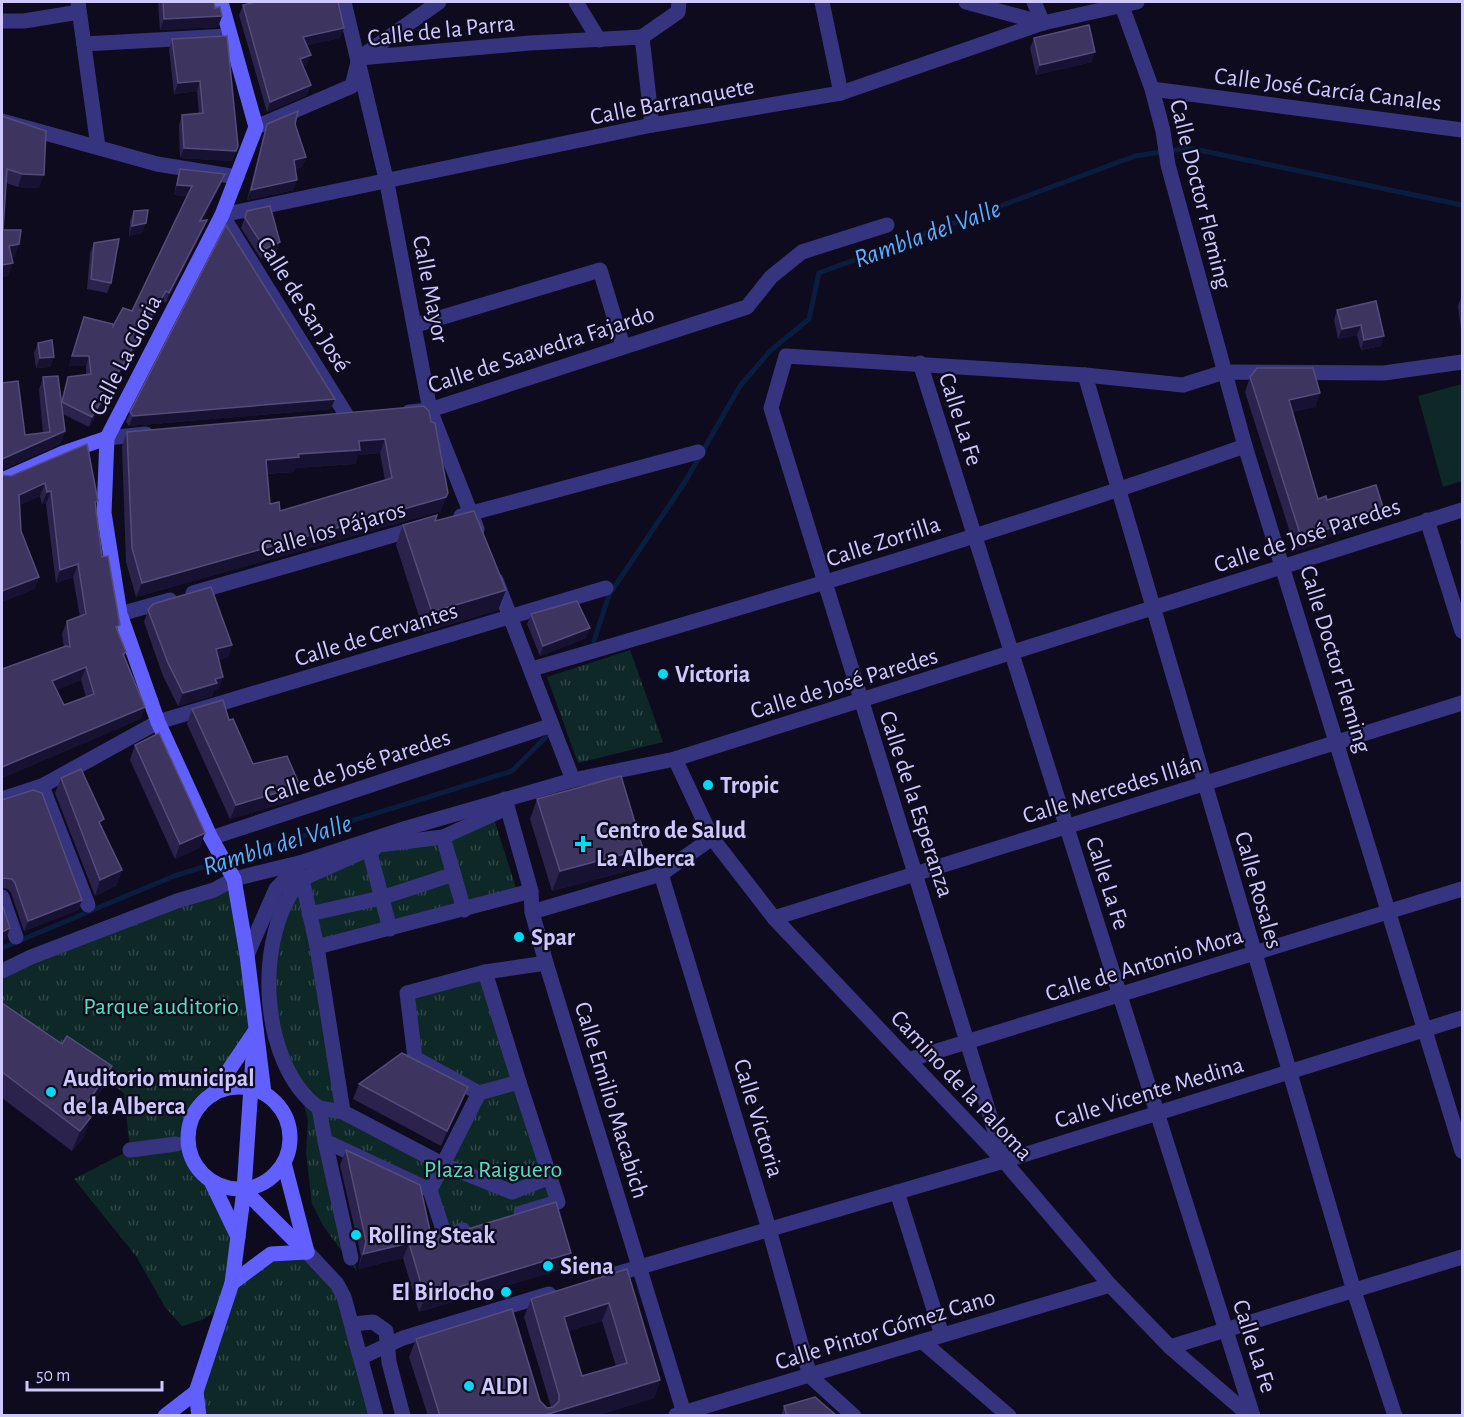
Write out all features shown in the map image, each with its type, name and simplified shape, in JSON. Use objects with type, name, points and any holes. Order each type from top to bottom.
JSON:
[{"type":"main road","points":[[221,2],[228,36],[256,128]]},
{"type":"main road","name":"Calle La Gloria","points":[[196,1392],[232,1283],[257,1091],[255,1030],[247,955],[234,879],[211,838],[158,722],[120,614],[104,513],[107,438],[222,215],[256,128]]},
{"type":"main road","points":[[2,480],[63,453],[107,438]]},
{"type":"main road","points":[[212,1095],[228,1088],[257,1091],[278,1105],[287,1120],[290,1137],[284,1163],[273,1177],[258,1186],[244,1190],[228,1188],[211,1181],[198,1169],[190,1153],[188,1136],[190,1123],[199,1107],[212,1095],[255,1030]]},
{"type":"main road","points":[[284,1163],[307,1252]]},
{"type":"main road","points":[[211,1181],[238,1237]]},
{"type":"main road","points":[[244,1190],[307,1252]]},
{"type":"main road","points":[[232,1283],[271,1254],[307,1252]]},
{"type":"main road","points":[[165,1416],[196,1392]]},
{"type":"main road","points":[[196,1392],[199,1416]]},
{"type":"street","name":"Calle Mayor","points":[[344,2],[387,183],[416,325],[430,410],[483,544]]},
{"type":"street","points":[[359,58],[439,2]]},
{"type":"street","points":[[576,2],[599,40]]},
{"type":"street","points":[[652,125],[642,37],[678,12],[679,2]]},
{"type":"street","points":[[822,2],[841,93]]},
{"type":"street","points":[[966,2],[1043,23]]},
{"type":"street","points":[[1034,2],[1043,23]]},
{"type":"street","name":"Calle Barranquete","points":[[222,215],[387,183],[652,125],[841,93],[1043,23],[1130,4]]},
{"type":"street","name":"Calle Doctor Fleming","points":[[1130,4],[1163,131],[1168,165],[1245,446],[1284,566],[1462,1151]]},
{"type":"street","points":[[2,21],[24,21],[78,7],[98,147]]},
{"type":"street","points":[[84,44],[228,36]]},
{"type":"street","name":"Calle de la Parra","points":[[256,128],[352,86],[359,58],[530,43],[642,37]]},
{"type":"street","name":"Calle José García Canales","points":[[1152,89],[1462,129]]},
{"type":"street","points":[[2,121],[157,164],[237,177]]},
{"type":"street","name":"Calle de San José","points":[[222,215],[353,415],[324,418]]},
{"type":"street","name":"Calle de Saavedra Fajardo","points":[[394,413],[430,410],[623,345],[747,307],[771,277],[802,252],[886,225]]},
{"type":"street","points":[[416,325],[600,270],[623,345]]},
{"type":"street","name":"Calle de la Esperanza","points":[[920,363],[786,356],[771,408],[826,583],[860,702],[969,1041],[1005,1161]]},
{"type":"street","points":[[920,363],[1183,385],[1224,372],[1384,373],[1462,362]]},
{"type":"street","name":"Calle La Fe","points":[[920,363],[1252,1416]]},
{"type":"street","name":"Calle Rosales","points":[[1084,375],[1354,1291],[1395,1416]]},
{"type":"street","points":[[107,438],[164,433]]},
{"type":"street","name":"Calle Zorrilla","points":[[532,669],[826,583],[1119,491],[1245,446]]},
{"type":"street","name":"Calle los Pájaros","points":[[120,614],[470,513],[698,452]]},
{"type":"street","name":"Calle de José Paredes","points":[[2,972],[31,957],[177,901],[214,890],[234,879],[303,862],[506,803],[573,780],[675,759],[1462,510]]},
{"type":"street","points":[[1427,520],[1462,631]]},
{"type":"street","points":[[491,565],[573,780]]},
{"type":"street","name":"Calle de Cervantes","points":[[2,798],[42,786],[158,722],[606,588]]},
{"type":"street","name":"Calle Mercedes Illán","points":[[774,918],[1462,703]]},
{"type":"street","name":"Calle de José Paredes","points":[[211,838],[552,725]]},
{"type":"street","name":"Camino de la Paloma","points":[[675,759],[712,838],[774,918],[1005,1161],[1110,1285],[1170,1347],[1252,1416]]},
{"type":"street","points":[[42,786],[88,905]]},
{"type":"street","points":[[506,803],[443,837],[378,845],[302,879],[288,893],[277,919],[271,956],[270,1002],[280,1053],[292,1078],[308,1100],[319,1108],[343,1112],[442,1164],[512,1192],[550,1177]]},
{"type":"street","name":"Calle Emilio Macabich","points":[[506,803],[531,891],[532,912],[546,963],[640,1267],[682,1415]]},
{"type":"street","points":[[443,837],[464,910]]},
{"type":"street","points":[[532,912],[661,874],[712,838]]},
{"type":"street","points":[[378,845],[370,853],[390,929]]},
{"type":"street","points":[[247,955],[276,889],[284,877],[303,862]]},
{"type":"street","points":[[309,914],[381,898],[454,874]]},
{"type":"street","name":"Calle Victoria","points":[[661,874],[769,1229],[810,1376]]},
{"type":"street","points":[[302,879],[317,947],[343,1112]]},
{"type":"street","name":"Calle de Antonio Mora","points":[[908,1060],[1462,889]]},
{"type":"street","points":[[317,947],[531,891]]},
{"type":"street","points":[[2,897],[16,937]]},
{"type":"street","points":[[519,1082],[479,1093],[415,1058],[407,993],[484,972],[546,963]]},
{"type":"street","points":[[484,972],[558,1202],[501,1219]]},
{"type":"street","name":"Calle Vicente Medina","points":[[597,1280],[1005,1161],[1462,1018]]},
{"type":"street","points":[[479,1093],[430,1190],[445,1236],[479,1226]]},
{"type":"street","points":[[319,1108],[351,1258]]},
{"type":"street","points":[[325,1141],[430,1190]]},
{"type":"street","points":[[130,1150],[176,1144]]},
{"type":"street","points":[[897,1192],[942,1335]]},
{"type":"street","points":[[307,1252],[337,1284],[344,1297],[362,1357],[376,1416]]},
{"type":"street","points":[[1170,1347],[1462,1257]]},
{"type":"street","name":"Calle Pintor Gómez Cano","points":[[682,1415],[1110,1285]]},
{"type":"street","points":[[362,1357],[402,1338],[511,1312],[564,1290]]},
{"type":"street","points":[[353,1324],[373,1322],[381,1325],[386,1331],[389,1362],[403,1416]]},
{"type":"street","points":[[922,1341],[1009,1416]]},
{"type":"street","points":[[810,1376],[854,1416]]},
{"type":"green space","points":[[1462,384],[1462,481],[1443,487],[1418,396]]},
{"type":"green space","points":[[630,650],[663,742],[578,763],[547,677]]},
{"type":"green space","name":"Plaza Raiguero","points":[[494,819],[517,891],[322,948],[350,1108],[441,1155],[472,1090],[414,1058],[403,992],[485,968],[560,1204],[440,1242],[426,1191],[331,1146],[357,1272],[324,1227],[312,1204],[306,1153],[308,1120],[303,1101],[286,1078],[265,973],[271,918],[282,893],[314,860]]},
{"type":"green space","name":"Parque auditorio","points":[[234,879],[256,1030],[212,1095],[199,1107],[191,1123],[188,1136],[191,1153],[198,1169],[211,1181],[238,1237],[232,1283],[271,1254],[307,1252],[337,1284],[376,1415],[199,1415],[196,1392],[223,1307],[202,1320],[182,1326],[165,1307],[136,1256],[74,1179],[130,1150],[124,1093],[58,1046],[2,1022],[2,971]]},
{"type":"building","points":[[163,2],[214,2],[215,8],[220,7],[222,16],[164,19]]},
{"type":"building","points":[[256,2],[338,2],[344,28],[303,37],[311,55],[300,59],[311,85],[270,102],[243,5]]},
{"type":"building","points":[[1089,25],[1095,52],[1040,65],[1034,38]]},
{"type":"building","points":[[227,36],[238,146],[236,151],[184,148],[182,115],[203,113],[200,81],[178,83],[172,39]]},
{"type":"building","points":[[298,111],[295,124],[306,157],[294,160],[297,180],[251,190],[267,124]]},
{"type":"building","points":[[2,116],[46,131],[44,175],[22,174],[7,169],[3,230],[21,230],[19,244],[9,246],[13,263],[2,265]]},
{"type":"building","points":[[180,169],[225,174],[200,221],[207,220],[169,293],[166,291],[92,417],[62,402],[68,377],[91,374],[89,356],[72,356],[84,317],[113,324],[113,326],[123,308],[132,311],[192,186],[177,185]]},
{"type":"building","points":[[270,206],[280,242],[265,249],[245,218],[247,211]]},
{"type":"building","points":[[148,210],[146,223],[132,226],[134,211]]},
{"type":"building","points":[[226,225],[335,399],[133,416],[130,412]]},
{"type":"building","points":[[119,239],[111,283],[91,279],[94,243]]},
{"type":"building","points":[[1376,301],[1384,336],[1364,340],[1361,325],[1342,329],[1337,310]]},
{"type":"building","points":[[52,340],[54,357],[40,358],[38,343]]},
{"type":"building","points":[[1257,368],[1313,368],[1320,393],[1289,400],[1318,499],[1326,496],[1327,500],[1376,485],[1383,507],[1301,537],[1250,377]]},
{"type":"building","points":[[58,376],[65,431],[2,459],[2,383],[18,381],[25,435],[50,432],[43,377]]},
{"type":"building","points":[[424,406],[429,411],[431,422],[435,423],[448,493],[446,497],[142,583],[132,548],[127,432]],"holes":[[[385,439],[392,478],[280,511],[279,502],[270,504],[266,460],[299,457],[298,454],[360,450],[359,441]]]},
{"type":"building","points":[[87,444],[98,501],[95,502],[102,557],[108,556],[120,625],[116,627],[126,652],[123,654],[145,707],[2,767],[2,669],[66,646],[70,647],[67,621],[86,614],[78,564],[60,570],[51,491],[47,492],[45,483],[19,495],[21,531],[39,577],[2,591],[2,475],[11,476]],"holes":[[[86,667],[94,694],[64,705],[52,681]]]},
{"type":"building","points":[[474,511],[506,590],[432,612],[403,525],[437,515],[435,521]]},
{"type":"building","points":[[211,587],[232,645],[216,649],[223,677],[215,679],[217,683],[183,693],[168,663],[148,610],[153,604]]},
{"type":"building","points":[[577,601],[590,628],[543,646],[531,614]]},
{"type":"building","points":[[223,700],[229,720],[233,719],[253,764],[287,756],[300,786],[236,805],[192,709]]},
{"type":"building","points":[[159,733],[205,833],[180,844],[135,745]]},
{"type":"building","points":[[81,769],[104,819],[99,822],[122,870],[100,880],[61,778]]},
{"type":"building","name":"Centro de Salud La Alberca","points":[[621,776],[643,849],[560,871],[537,799]]},
{"type":"building","points":[[33,790],[42,793],[82,900],[28,921],[15,883],[12,879],[2,879],[2,800]]},
{"type":"building","points":[[2,904],[10,928],[2,932]]},
{"type":"building","name":"Auditorio municipal de la Alberca","points":[[2,1003],[62,1044],[67,1036],[112,1066],[82,1111],[91,1117],[80,1131],[2,1072]]},
{"type":"building","points":[[402,1053],[468,1087],[447,1131],[359,1084]]},
{"type":"building","points":[[346,1150],[420,1185],[432,1240],[556,1202],[571,1253],[425,1297],[409,1243],[363,1254],[366,1241]]},
{"type":"building","points":[[627,1269],[660,1380],[542,1416],[440,1416],[416,1339],[512,1309],[540,1401],[547,1408],[553,1407],[559,1401],[531,1299]],"holes":[[[609,1303],[627,1363],[582,1376],[564,1317]]]},
{"type":"building","points":[[815,1397],[837,1416],[787,1416],[784,1406]]},
{"type":"waterway","name":"Rambla del Valle","points":[[594,641],[609,595],[685,482],[740,386],[770,351],[809,319],[819,273],[1135,156],[1189,148],[1462,205]]},
{"type":"waterway","name":"Rambla del Valle","points":[[2,948],[174,876],[512,771],[546,737]]},
{"type":"place","name":"Victoria","points":[[663,674]]},
{"type":"place","name":"Tropic","points":[[708,785]]},
{"type":"place","name":"Centro de Salud La Alberca","points":[[583,844]]},
{"type":"place","name":"Spar","points":[[519,937]]},
{"type":"place","name":"Auditorio municipal de la Alberca","points":[[51,1092]]},
{"type":"place","name":"Rolling Steak","points":[[356,1235]]},
{"type":"place","name":"Siena","points":[[548,1266]]},
{"type":"place","name":"El Birlocho","points":[[506,1292]]},
{"type":"place","name":"ALDI","points":[[469,1386]]}]
